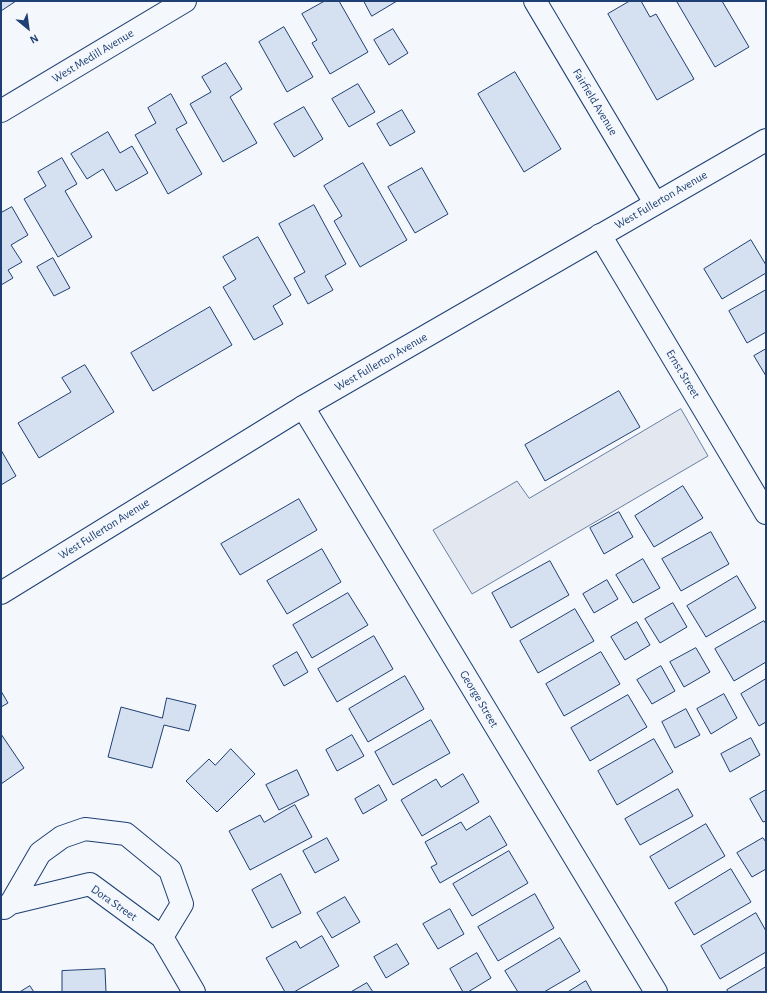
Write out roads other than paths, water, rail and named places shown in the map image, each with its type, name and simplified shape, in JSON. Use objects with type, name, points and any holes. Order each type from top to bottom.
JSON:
[{"type":"street","name":"West Medill Avenue","points":[[1,111],[185,1]]},
{"type":"street","name":"Fairfield Avenue","points":[[535,1],[655,203]]},
{"type":"street","name":"West Fullerton Avenue","points":[[1,592],[303,407],[766,140]]},
{"type":"street","name":"Ernst Street","points":[[600,235],[766,514]]},
{"type":"street","name":"George Street","points":[[303,407],[656,992]]},
{"type":"street","points":[[6,906],[40,853],[62,837],[85,829],[126,834],[170,870],[182,904],[162,937]]},
{"type":"street","name":"Dora Street","points":[[6,906],[90,884],[162,937],[194,992]]}]
